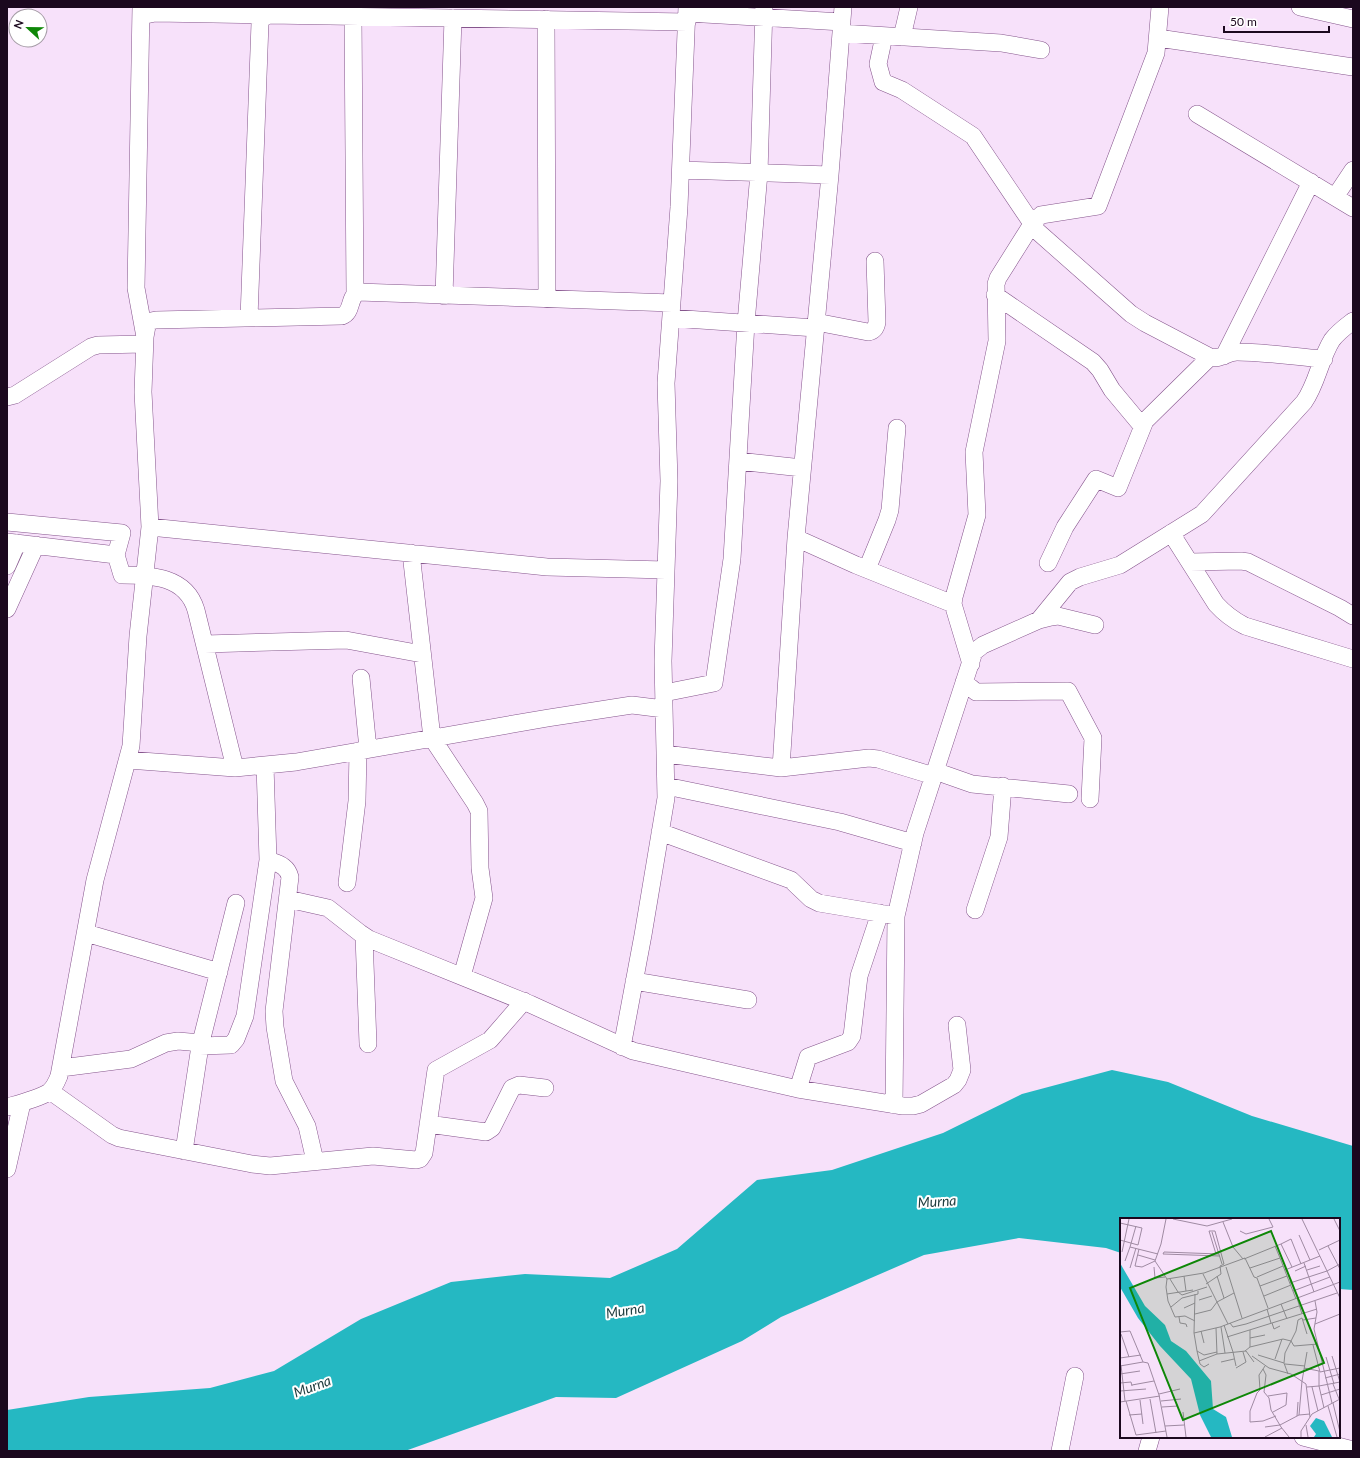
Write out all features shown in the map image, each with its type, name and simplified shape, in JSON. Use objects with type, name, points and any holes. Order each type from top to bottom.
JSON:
[{"type":"street","points":[[902,37],[909,7]]},
{"type":"street","points":[[971,664],[953,604],[977,514],[974,452],[996,346],[996,284],[998,278],[1032,224],[1041,215],[1098,206],[1156,54],[1160,7]]},
{"type":"street","points":[[1300,7],[1353,19]]},
{"type":"street","points":[[7,1169],[14,1105],[50,1091],[56,1083],[61,1068],[96,876],[131,746],[138,636],[150,527],[143,392],[144,340],[136,288],[141,12],[353,16],[393,12],[452,18],[528,13],[546,19],[603,14],[764,12],[842,21],[884,36],[1008,43],[1041,50]]},
{"type":"street","points":[[128,760],[235,768],[296,762],[432,738],[664,701],[714,683],[732,559],[746,323],[759,173],[764,12]]},
{"type":"street","points":[[622,1047],[666,798],[663,661],[669,481],[666,383],[681,170],[687,14]]},
{"type":"street","points":[[249,318],[260,23],[261,19],[269,15]]},
{"type":"street","points":[[144,340],[147,326],[151,321],[156,320],[342,316],[348,312],[355,294],[353,16]]},
{"type":"street","points":[[444,296],[452,18]]},
{"type":"street","points":[[546,19],[547,299]]},
{"type":"street","points":[[781,768],[796,538],[830,175],[842,21]]},
{"type":"street","points":[[884,36],[878,64],[883,82],[902,90],[973,136],[1041,236],[1131,314],[1145,323],[1217,357],[1235,352],[1324,359]]},
{"type":"street","points":[[1158,38],[1353,67]]},
{"type":"street","points":[[1197,114],[1353,208]]},
{"type":"street","points":[[681,170],[830,175]]},
{"type":"street","points":[[1335,197],[1353,170]]},
{"type":"street","points":[[1048,563],[1065,528],[1096,479],[1118,488],[1142,426],[1151,414],[1217,357],[1311,182]]},
{"type":"street","points":[[355,294],[358,292],[547,299],[672,310],[746,323],[816,325],[872,332],[877,322],[875,261]]},
{"type":"street","points":[[995,295],[1093,362],[1100,370],[1112,390],[1142,426]]},
{"type":"street","points":[[1039,620],[1070,582],[1080,577],[1120,565],[1207,509],[1304,402],[1311,390],[1332,340],[1344,328],[1353,322]]},
{"type":"street","points":[[7,397],[15,395],[94,346],[144,340]]},
{"type":"street","points":[[867,569],[890,510],[896,428]]},
{"type":"street","points":[[738,461],[802,468]]},
{"type":"street","points":[[7,522],[122,533],[116,555],[122,575],[145,575],[173,582],[189,593],[194,601],[235,768]]},
{"type":"street","points":[[150,527],[547,567],[666,570]]},
{"type":"street","points":[[1171,533],[1216,604],[1233,620],[1245,626],[1353,659]]},
{"type":"street","points":[[796,538],[953,604]]},
{"type":"street","points":[[7,566],[12,542],[116,555]]},
{"type":"street","points":[[7,609],[36,545]]},
{"type":"street","points":[[411,553],[432,738],[479,811],[480,868],[484,898],[462,976]]},
{"type":"street","points":[[1190,562],[1248,562],[1353,616]]},
{"type":"street","points":[[798,1089],[808,1057],[848,1042],[852,1036],[859,976],[888,915],[913,843],[974,652],[982,645],[1039,620],[1058,616],[1095,625]]},
{"type":"street","points":[[205,644],[346,640],[422,654]]},
{"type":"street","points":[[347,883],[363,750],[361,678]]},
{"type":"street","points":[[964,682],[976,692],[1068,691],[1093,738],[1090,799]]},
{"type":"street","points":[[665,754],[781,768],[869,758],[966,782],[1069,794]]},
{"type":"street","points":[[61,1068],[131,1059],[166,1042],[172,1041],[201,1045],[231,1045],[236,1039],[243,1023],[247,1008],[268,860],[265,765]]},
{"type":"street","points":[[666,786],[840,822],[913,843]]},
{"type":"street","points":[[975,910],[999,836],[1003,786]]},
{"type":"street","points":[[660,832],[791,880],[811,899],[819,903],[888,915]]},
{"type":"street","points":[[268,860],[285,867],[288,870],[290,877],[274,1011],[275,1027],[284,1081],[307,1126],[315,1162]]},
{"type":"street","points":[[288,898],[328,908],[364,936],[524,1001],[622,1047],[640,1053],[798,1089],[894,1105],[913,1106],[921,1104],[954,1085],[958,1080],[962,1070],[957,1025]]},
{"type":"street","points":[[184,1151],[201,1045],[236,903]]},
{"type":"street","points":[[888,915],[894,1105]]},
{"type":"street","points":[[86,933],[219,972]]},
{"type":"street","points":[[364,936],[368,1044]]},
{"type":"street","points":[[634,981],[748,1000]]},
{"type":"street","points":[[50,1091],[112,1135],[119,1138],[184,1151],[270,1166],[373,1156],[420,1159],[424,1153],[436,1070],[490,1040],[524,1001]]},
{"type":"street","points":[[428,1124],[486,1132],[492,1128],[512,1088],[519,1085],[545,1088]]},
{"type":"street","points":[[1060,1451],[1075,1376]]},
{"type":"street","points":[[1146,1451],[1151,1438]]},
{"type":"street","points":[[1307,1438],[1353,1450]]},
{"type":"water","name":"Murna","points":[[1112,1070],[1168,1082],[1252,1116],[1353,1146],[1353,1290],[1340,1289],[1340,1218],[1120,1218],[1120,1253],[1106,1248],[1019,1238],[924,1255],[781,1317],[742,1341],[616,1398],[556,1397],[405,1451],[7,1451],[7,1410],[89,1397],[210,1388],[274,1371],[361,1319],[451,1282],[525,1274],[610,1278],[677,1249],[757,1180],[832,1170],[943,1133],[1022,1094]]}]
